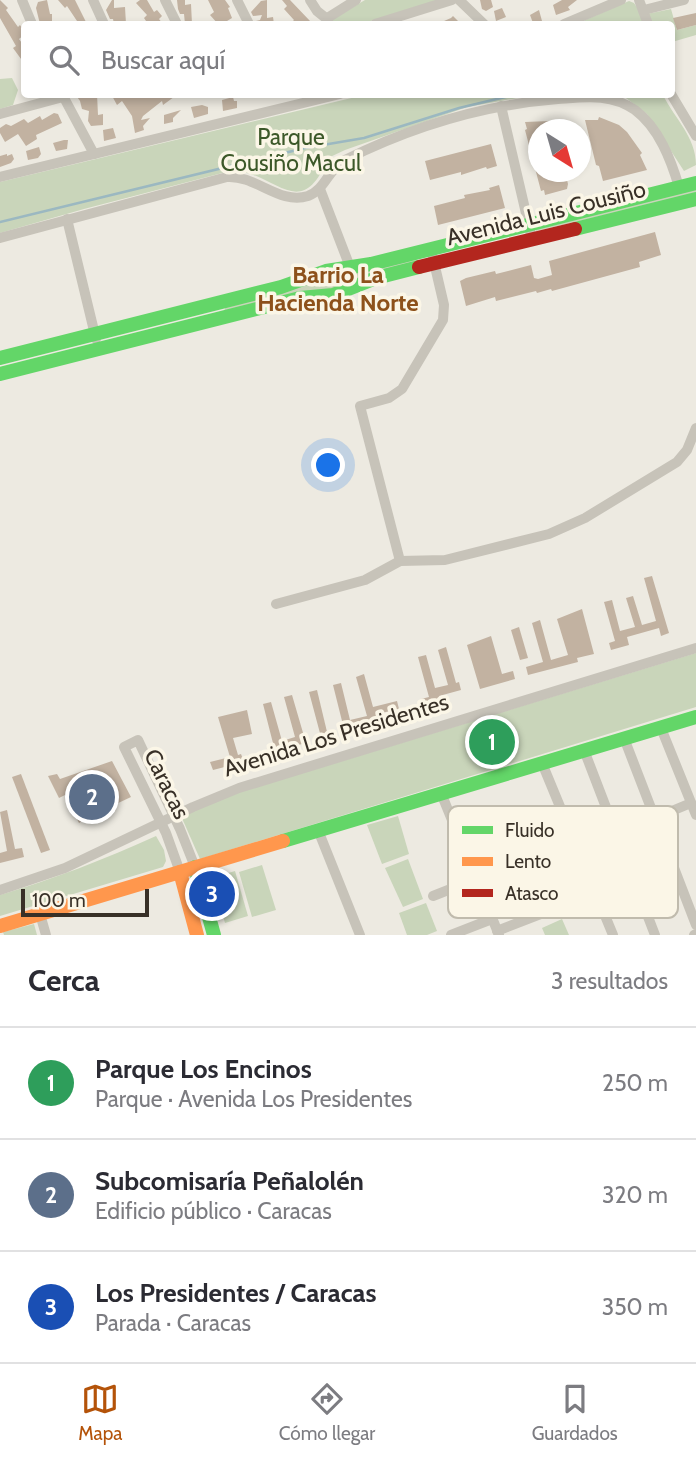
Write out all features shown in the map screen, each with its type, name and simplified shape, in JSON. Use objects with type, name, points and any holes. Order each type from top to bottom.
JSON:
[{"type":"street","points":[[22,0],[31,21]]},
{"type":"street","points":[[93,0],[103,21]]},
{"type":"street","points":[[165,0],[176,21]]},
{"type":"street","points":[[237,0],[248,21]]},
{"type":"street","points":[[310,0],[326,21]]},
{"type":"street","points":[[328,21],[356,0]]},
{"type":"street","points":[[385,21],[452,0]]},
{"type":"street","points":[[460,0],[481,21]]},
{"type":"street","points":[[571,21],[621,0]]},
{"type":"street","points":[[647,21],[643,3],[684,0]]},
{"type":"street","points":[[0,114],[56,98]]},
{"type":"street","points":[[64,98],[94,154]]},
{"type":"street","points":[[290,98],[295,105]]},
{"type":"street","points":[[0,177],[324,98]]},
{"type":"street","points":[[0,238],[227,177],[244,178],[295,198],[310,195],[320,189],[336,165],[404,132],[440,120],[516,102],[567,98]]},
{"type":"street","points":[[604,98],[626,105],[641,116],[663,145],[678,187]]},
{"type":"street","points":[[673,98],[696,136]]},
{"type":"street","points":[[501,106],[532,239]]},
{"type":"street","name":"Avenida Luis Cousiño","points":[[0,374],[300,298],[333,295],[528,224],[696,183]]},
{"type":"street","points":[[320,189],[350,267]]},
{"type":"street","name":"Avenida Luis Cousiño","points":[[0,358],[294,284],[326,271],[433,257],[532,239],[696,199]]},
{"type":"street","points":[[67,219],[99,349]]},
{"type":"street","points":[[400,561],[360,406],[390,398],[402,389],[443,320],[444,305],[433,257]]},
{"type":"street","points":[[216,303],[219,318]]},
{"type":"street","points":[[276,604],[365,580],[400,561],[451,559],[533,538],[575,523],[677,461],[689,447],[696,428]]},
{"type":"street","name":"Avenida Los Presidentes","points":[[0,890],[65,868],[222,794],[696,648]]},
{"type":"street","points":[[0,926],[696,717]]},
{"type":"street","points":[[661,727],[696,816]]},
{"type":"street","points":[[624,738],[651,806]]},
{"type":"street","name":"Caracas","points":[[197,935],[180,872],[161,823],[124,747],[138,740],[195,867],[214,935]]},
{"type":"street","points":[[584,750],[606,806]]},
{"type":"street","points":[[542,763],[560,806]]},
{"type":"street","points":[[441,793],[448,810]]},
{"type":"street","points":[[678,808],[691,803]]},
{"type":"street","points":[[318,830],[360,935]]},
{"type":"street","points":[[678,878],[696,925]]},
{"type":"street","points":[[433,896],[448,890]]},
{"type":"street","points":[[40,914],[46,935]]},
{"type":"street","points":[[451,935],[492,919],[498,933],[534,918]]},
{"type":"street","points":[[605,918],[612,935]]},
{"type":"street","points":[[649,918],[655,935]]},
{"type":"green space","points":[[365,0],[438,0],[371,21],[330,21]]},
{"type":"green space","points":[[629,1],[634,3],[642,15],[671,9],[674,21],[583,21]]},
{"type":"green space","points":[[675,23],[677,30],[696,25],[696,35],[675,41]]},
{"type":"green space","points":[[12,78],[18,90],[13,105],[0,109],[0,79]]},
{"type":"green space","name":"Parque Cousiño Macul","points":[[351,98],[517,98],[467,107],[345,150],[328,158],[318,178],[307,189],[296,192],[245,172],[230,171],[0,233],[0,182]]},
{"type":"green space","points":[[626,98],[665,98],[689,137],[696,165],[684,171],[647,114]]},
{"type":"green space","points":[[696,187],[696,194],[536,231],[536,228]]},
{"type":"green space","points":[[427,260],[345,286],[224,311],[226,306],[334,274]]},
{"type":"green space","points":[[696,653],[696,707],[200,859],[181,816],[237,793]]},
{"type":"green space","points":[[398,816],[409,854],[382,864],[367,825]]},
{"type":"green space","points":[[156,836],[164,850],[166,861],[163,867],[0,916],[0,895],[79,868]]},
{"type":"green space","points":[[408,859],[423,899],[403,907],[385,868]]},
{"type":"green space","points":[[262,865],[276,910],[252,917],[239,872]]},
{"type":"green space","points":[[235,871],[248,916],[225,923],[212,878]]},
{"type":"green space","points":[[426,903],[437,931],[427,935],[407,935],[399,913]]},
{"type":"green space","points":[[562,919],[569,935],[545,935],[542,928]]},
{"type":"green space","points":[[34,924],[37,935],[4,935],[3,932]]},
{"type":"building","points":[[0,0],[8,8],[6,10],[18,27],[21,26],[21,59],[13,48],[16,46],[0,18]]},
{"type":"building","points":[[47,0],[52,21],[39,21],[36,8],[38,2]]},
{"type":"building","points":[[58,0],[75,0],[86,21],[77,21],[67,6],[65,8]]},
{"type":"building","points":[[114,0],[114,8],[125,7],[126,21],[113,21],[106,10]]},
{"type":"building","points":[[147,0],[154,12],[157,10],[162,16],[161,21],[146,21],[144,18],[147,15],[136,3]]},
{"type":"building","points":[[177,0],[185,0],[185,5],[191,4],[192,21],[185,21],[184,14],[180,14]]},
{"type":"building","points":[[208,0],[225,0],[230,7],[228,8],[232,18],[215,21],[210,15],[214,12]]},
{"type":"building","points":[[267,0],[267,18],[273,17],[274,21],[256,21],[260,20],[262,15],[253,16],[251,12],[261,1]]},
{"type":"building","points":[[282,0],[290,0],[310,21],[293,21],[284,9],[287,6]]},
{"type":"building","points":[[480,0],[491,0],[493,7],[486,11],[482,9]]},
{"type":"building","points":[[562,0],[577,0],[568,7],[570,10],[556,15],[553,5]]},
{"type":"building","points":[[502,8],[506,17],[496,21],[494,11]]},
{"type":"building","points":[[539,10],[542,21],[532,21],[530,15]]},
{"type":"building","points":[[696,13],[696,25],[677,30],[673,18]]},
{"type":"building","points":[[453,16],[458,21],[444,21]]},
{"type":"building","points":[[78,98],[97,98],[98,115],[103,114],[103,125],[91,126],[88,121],[89,111],[82,109]]},
{"type":"building","points":[[113,98],[173,98],[163,105],[162,101],[143,116],[141,120],[150,118],[143,126],[144,130],[135,133],[132,116],[122,101],[117,105]]},
{"type":"building","points":[[233,98],[237,101],[237,108],[223,111],[222,100]]},
{"type":"building","points":[[191,107],[208,107],[208,114],[194,118]]},
{"type":"building","points":[[181,110],[173,118],[173,122],[164,124],[164,115]]},
{"type":"building","points":[[54,113],[58,114],[62,123],[36,135],[37,139],[26,146],[18,134],[5,142],[0,133],[0,128],[6,124],[11,126],[24,119],[28,123],[40,116],[42,120]]},
{"type":"building","points":[[599,117],[619,125],[627,132],[642,153],[640,155],[647,170],[603,181],[591,145],[591,120],[598,120]]},
{"type":"building","points":[[525,122],[528,122],[528,141],[525,130]]},
{"type":"building","points":[[113,128],[116,138],[104,141],[103,130]]},
{"type":"building","points":[[68,140],[67,149],[56,151],[53,143]]},
{"type":"building","points":[[491,144],[497,166],[430,180],[425,161]]},
{"type":"building","points":[[39,147],[41,154],[38,158],[28,160],[26,151]]},
{"type":"building","points":[[12,154],[14,159],[0,167],[0,156]]},
{"type":"building","points":[[539,182],[568,182],[567,189],[545,195],[544,190],[541,191]]},
{"type":"building","points":[[499,185],[505,208],[438,225],[434,206]]},
{"type":"building","points":[[655,232],[661,255],[639,262],[640,267],[552,291],[536,291],[496,301],[495,297],[466,306],[460,281],[466,278],[531,265],[534,278],[538,279],[552,275],[549,261]]},
{"type":"building","points":[[652,576],[669,633],[661,636],[659,628],[627,637],[629,645],[611,650],[609,643],[615,641],[604,602],[612,600],[620,631],[635,627],[626,598],[633,596],[642,625],[656,621],[644,578]]},
{"type":"building","points":[[582,609],[594,654],[577,658],[578,662],[528,675],[526,667],[543,662],[532,623],[540,620],[551,660],[568,655],[557,619]]},
{"type":"building","points":[[519,627],[528,658],[520,660],[511,630]]},
{"type":"building","points":[[491,636],[502,674],[513,671],[515,679],[480,689],[467,645]]},
{"type":"building","points":[[446,647],[456,683],[459,682],[461,690],[439,696],[441,702],[423,707],[421,699],[429,697],[418,657],[426,655],[435,688],[448,685],[438,650]]},
{"type":"building","points":[[364,674],[373,707],[397,701],[399,709],[377,714],[379,721],[344,729],[333,685],[341,683],[350,720],[367,716],[356,677]]},
{"type":"building","points":[[317,690],[328,736],[321,737],[309,692]]},
{"type":"building","points":[[292,695],[306,743],[275,751],[263,704],[271,702],[282,741],[295,737],[284,697]]},
{"type":"building","points":[[247,710],[252,734],[233,738],[238,755],[241,754],[244,762],[213,770],[210,762],[230,757],[218,717]]},
{"type":"building","points":[[112,761],[131,797],[114,805],[116,810],[90,824],[87,818],[79,823],[65,795],[59,798],[48,776],[57,774],[60,779]],"holes":[[[104,773],[115,796],[88,811],[75,787]]]},
{"type":"building","points":[[21,774],[50,850],[41,853],[12,777]]},
{"type":"building","points":[[7,810],[15,849],[22,848],[24,857],[0,863],[0,853],[7,851],[0,812]]},
{"type":"waterway","points":[[0,222],[305,148],[364,138],[459,108],[501,98]]},
{"type":"traffic: fast","points":[[0,358],[281,287],[326,271],[371,264],[696,183]]},
{"type":"traffic: fast","points":[[575,229],[696,199]]},
{"type":"traffic: fast","points":[[0,374],[300,298],[333,295],[376,278],[419,267]]},
{"type":"traffic: fast","points":[[283,841],[696,717]]},
{"type":"traffic: fast","points":[[195,867],[214,935]]},
{"type":"traffic: slow","points":[[0,926],[283,841]]},
{"type":"traffic: slow","points":[[180,872],[197,935]]},
{"type":"traffic: jam","points":[[419,267],[575,229]]},
{"type":"place","name":"Parque Los Encinos","points":[[492,742]]},
{"type":"place","name":"Subcomisaría Peñalolén","points":[[92,797]]},
{"type":"place","name":"Los Presidentes / Caracas","points":[[212,894]]},
{"type":"district","name":"Barrio La Hacienda Norte","points":[[338,288]]}]
